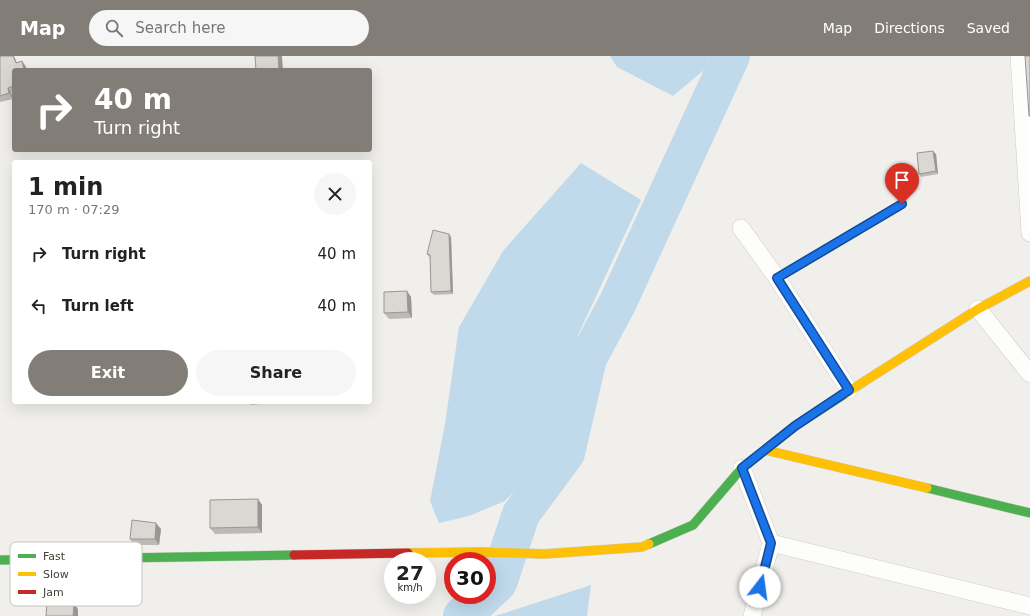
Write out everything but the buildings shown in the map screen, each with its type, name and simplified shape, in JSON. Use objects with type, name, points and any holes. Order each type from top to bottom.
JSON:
[{"type":"street","points":[[1019,56],[1030,233]]},
{"type":"street","points":[[741,228],[777,278],[849,390]]},
{"type":"street","points":[[142,558],[480,552],[544,554],[642,547],[693,525],[742,468],[795,426],[849,390],[978,309],[1030,281]]},
{"type":"street","points":[[978,309],[1030,374]]},
{"type":"street","points":[[765,450],[1030,513]]},
{"type":"street","points":[[742,468],[771,543],[752,616]]},
{"type":"street","points":[[771,543],[1030,606]]},
{"type":"street","points":[[0,560],[10,560]]},
{"type":"lane","points":[[777,278],[902,204]]},
{"type":"water","points":[[610,56],[710,56],[704,70],[673,96],[617,67]]},
{"type":"water","points":[[581,163],[641,200],[578,335],[548,455],[505,501],[469,516],[439,523],[430,501],[445,424],[459,327],[503,251]]},
{"type":"water","points":[[591,585],[587,616],[495,616]]},
{"type":"waterway","points":[[496,585],[498,583],[521,514],[566,453],[588,358],[618,302],[731,56]]},
{"type":"waterway","points":[[462,616],[475,604]]},
{"type":"traffic: fast","points":[[649,544],[693,525],[742,468],[795,426],[843,395]]},
{"type":"traffic: fast","points":[[927,488],[1030,513]]},
{"type":"traffic: fast","points":[[142,558],[294,555]]},
{"type":"traffic: fast","points":[[0,560],[10,560]]},
{"type":"traffic: slow","points":[[843,395],[978,309],[1030,281]]},
{"type":"traffic: slow","points":[[765,450],[927,488]]},
{"type":"traffic: slow","points":[[436,553],[544,554],[642,547],[649,544]]},
{"type":"traffic: jam","points":[[294,555],[384,553]]},
{"type":"route","points":[[760,587],[771,543],[742,468],[795,426],[849,390],[777,278],[902,204]]}]
